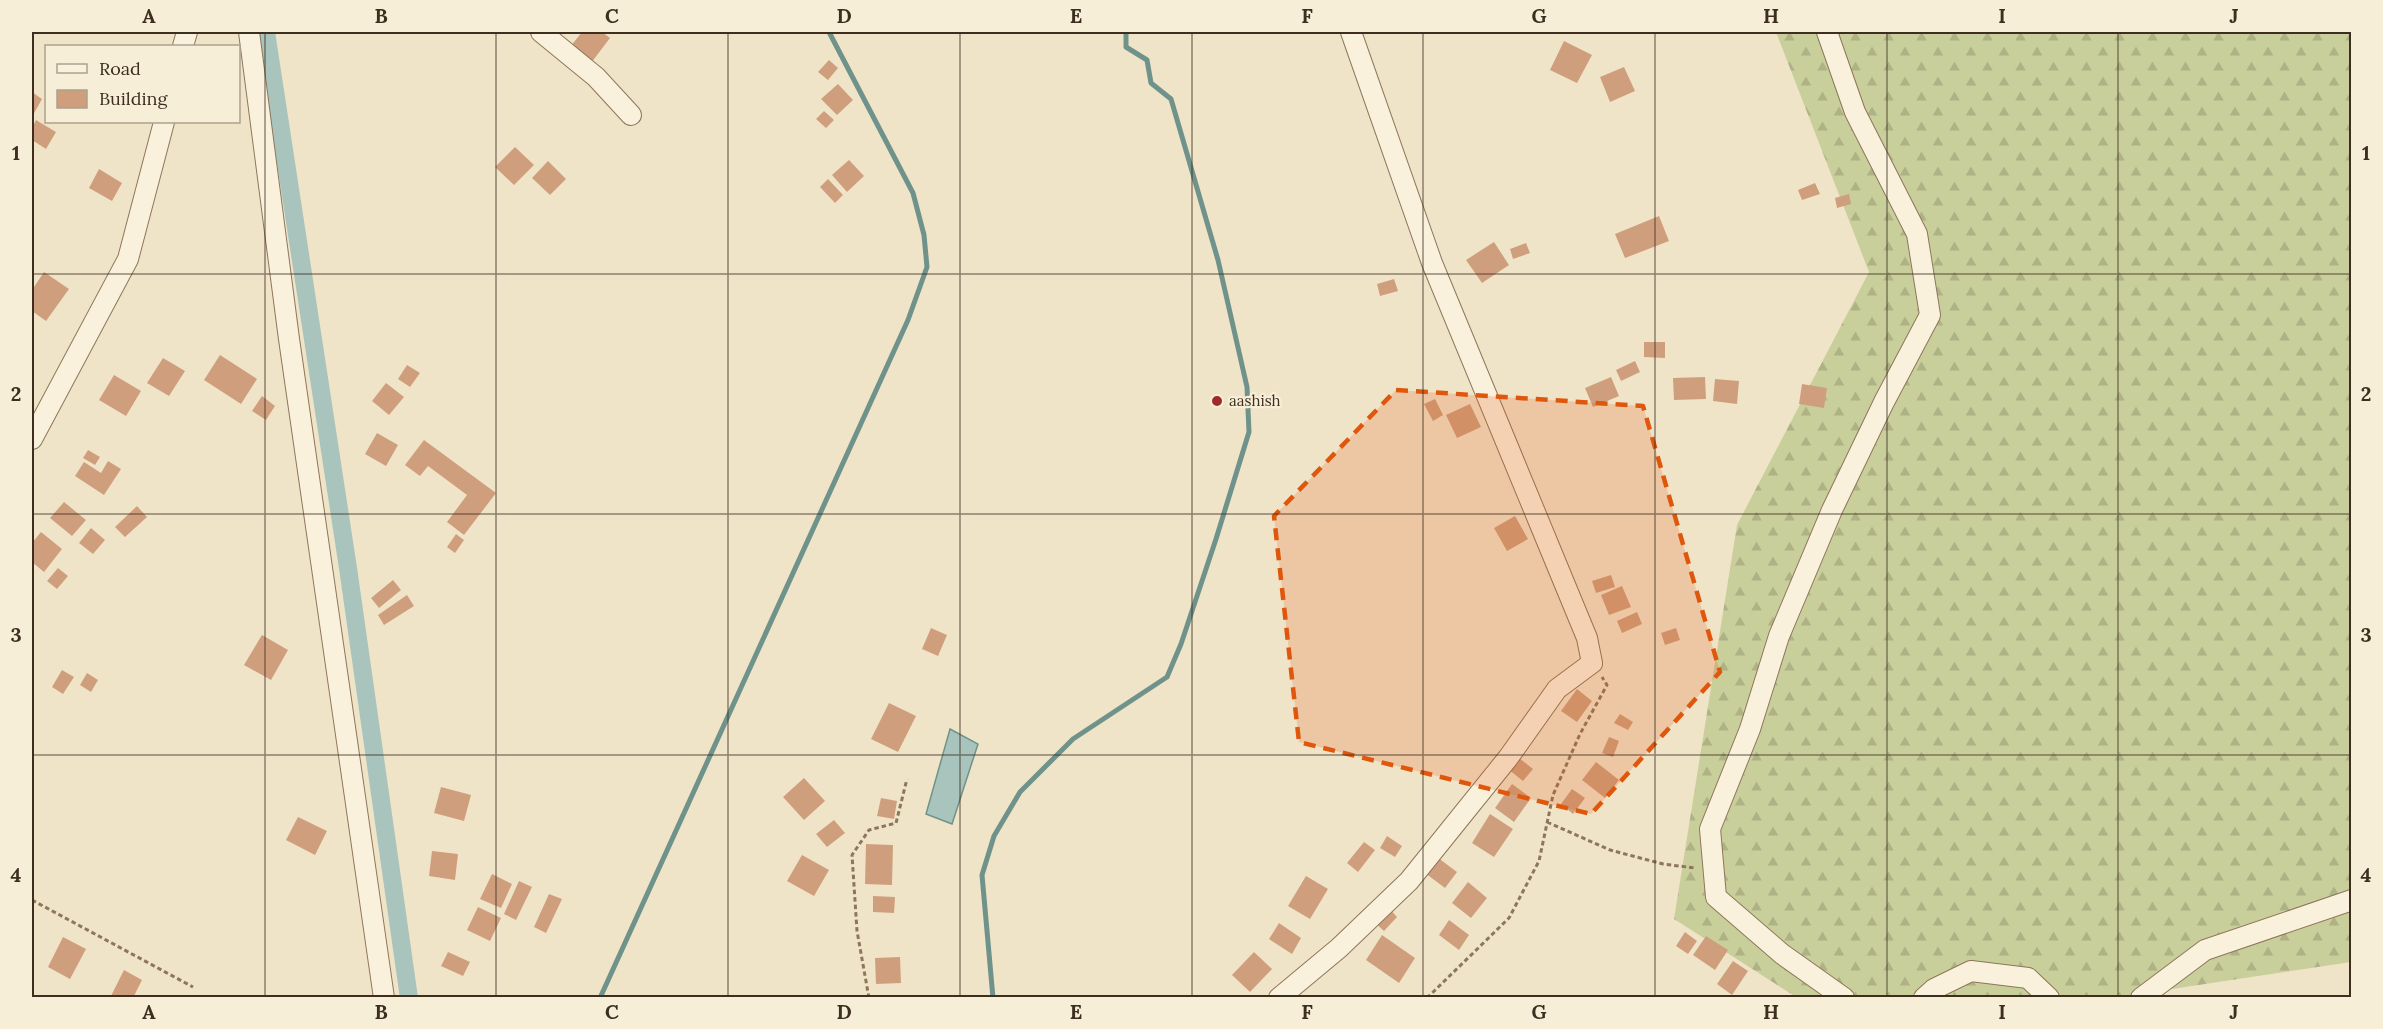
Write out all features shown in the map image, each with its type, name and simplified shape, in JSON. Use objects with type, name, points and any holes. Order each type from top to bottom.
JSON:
[{"type":"street","points":[[249,32],[288,339],[384,998]]},
{"type":"street","points":[[541,32],[596,77],[632,115]]},
{"type":"street","points":[[1279,998],[1339,948],[1409,881],[1508,758],[1557,689],[1592,663],[1587,638],[1432,262],[1351,32]]},
{"type":"street","points":[[1827,32],[1855,112],[1917,234],[1930,315],[1884,402],[1832,510],[1779,636],[1750,729],[1710,829],[1716,897],[1782,954],[1844,998]]},
{"type":"street","points":[[32,439],[128,259],[164,123]]},
{"type":"street","points":[[2141,998],[2205,950],[2352,900]]},
{"type":"street","points":[[1924,998],[1934,989],[1971,971],[2028,978],[2049,998]]},
{"type":"path","points":[[1427,998],[1509,918],[1539,861],[1552,795],[1580,734],[1607,685],[1592,663]]},
{"type":"path","points":[[869,998],[857,931],[852,855],[869,830],[896,823],[907,779]]},
{"type":"path","points":[[1547,822],[1610,850],[1663,864],[1714,871]]},
{"type":"path","points":[[32,900],[193,987]]},
{"type":"highlighted area","points":[[1396,390],[1643,406],[1720,672],[1591,814],[1299,742],[1274,516]]},
{"type":"green space","points":[[1776,32],[2351,32],[2351,962],[2119,997],[1796,997],[1674,919],[1737,525],[1869,272]]},
{"type":"water","points":[[950,729],[978,744],[952,824],[926,814]]},
{"type":"building","points":[[582,32],[602,32],[610,38],[591,63],[570,47]]},
{"type":"building","points":[[1564,41],[1592,55],[1577,83],[1550,70]]},
{"type":"building","points":[[829,60],[838,68],[828,80],[818,72]]},
{"type":"building","points":[[1624,67],[1635,91],[1610,102],[1600,77]]},
{"type":"building","points":[[838,84],[853,100],[837,115],[821,99]]},
{"type":"building","points":[[32,92],[42,99],[32,117]]},
{"type":"building","points":[[824,111],[834,120],[826,128],[816,119]]},
{"type":"building","points":[[36,120],[56,132],[46,149],[32,140],[32,128]]},
{"type":"building","points":[[515,147],[534,165],[514,185],[495,167]]},
{"type":"building","points":[[849,160],[864,176],[847,192],[832,175]]},
{"type":"building","points":[[548,161],[566,179],[550,195],[532,178]]},
{"type":"building","points":[[99,169],[122,183],[112,201],[89,188]]},
{"type":"building","points":[[828,179],[843,195],[835,203],[820,187]]},
{"type":"building","points":[[1815,183],[1820,194],[1802,200],[1798,190]]},
{"type":"building","points":[[1849,194],[1851,204],[1837,208],[1835,198]]},
{"type":"building","points":[[1659,216],[1669,241],[1625,258],[1615,234]]},
{"type":"building","points":[[1494,242],[1509,265],[1482,283],[1466,260]]},
{"type":"building","points":[[1526,243],[1530,253],[1513,259],[1510,249]]},
{"type":"building","points":[[44,272],[69,289],[46,321],[32,311],[32,290]]},
{"type":"building","points":[[1394,279],[1398,291],[1380,296],[1377,284]]},
{"type":"building","points":[[1644,342],[1665,342],[1665,358],[1644,357]]},
{"type":"building","points":[[220,355],[257,379],[241,404],[204,380]]},
{"type":"building","points":[[163,358],[185,371],[169,396],[147,383]]},
{"type":"building","points":[[1635,361],[1640,372],[1621,381],[1616,370]]},
{"type":"building","points":[[407,365],[420,373],[410,387],[398,379]]},
{"type":"building","points":[[114,375],[141,391],[126,416],[99,400]]},
{"type":"building","points":[[1611,377],[1619,396],[1593,407],[1585,388]]},
{"type":"building","points":[[1705,377],[1706,399],[1674,400],[1673,378]]},
{"type":"building","points":[[1715,379],[1739,381],[1737,404],[1713,401]]},
{"type":"building","points":[[386,383],[404,397],[389,415],[372,401]]},
{"type":"building","points":[[1802,384],[1827,388],[1824,408],[1799,404]]},
{"type":"building","points":[[262,396],[275,406],[266,420],[252,411]]},
{"type":"building","points":[[1435,399],[1443,415],[1433,421],[1424,404]]},
{"type":"building","points":[[1470,404],[1481,427],[1457,438],[1446,415]]},
{"type":"building","points":[[377,433],[398,445],[386,466],[365,454]]},
{"type":"building","points":[[424,440],[496,493],[464,535],[447,522],[467,495],[428,466],[420,476],[405,465]]},
{"type":"building","points":[[88,450],[100,457],[95,465],[83,458]]},
{"type":"building","points":[[108,461],[121,469],[104,495],[75,476],[84,462],[101,473]]},
{"type":"building","points":[[64,502],[86,520],[72,536],[50,518]]},
{"type":"building","points":[[137,506],[147,517],[125,537],[115,527]]},
{"type":"building","points":[[1515,516],[1528,539],[1507,551],[1494,528]]},
{"type":"building","points":[[91,528],[105,540],[93,554],[79,543]]},
{"type":"building","points":[[41,532],[62,549],[44,572],[32,562],[32,543]]},
{"type":"building","points":[[456,534],[464,540],[455,553],[447,547]]},
{"type":"building","points":[[58,568],[68,576],[57,589],[47,581]]},
{"type":"building","points":[[1611,575],[1615,587],[1596,593],[1592,581]]},
{"type":"building","points":[[393,580],[401,590],[379,608],[371,598]]},
{"type":"building","points":[[1622,586],[1631,607],[1609,615],[1601,595]]},
{"type":"building","points":[[407,595],[414,606],[384,625],[378,615]]},
{"type":"building","points":[[1637,612],[1642,624],[1622,633],[1617,621]]},
{"type":"building","points":[[931,628],[947,635],[938,656],[922,649]]},
{"type":"building","points":[[1676,628],[1680,640],[1665,645],[1661,633]]},
{"type":"building","points":[[262,635],[288,650],[271,680],[244,665]]},
{"type":"building","points":[[62,670],[74,677],[63,694],[52,687]]},
{"type":"building","points":[[87,673],[98,680],[91,692],[80,685]]},
{"type":"building","points":[[1577,689],[1592,701],[1577,722],[1561,711]]},
{"type":"building","points":[[889,703],[916,716],[898,752],[871,739]]},
{"type":"building","points":[[1620,714],[1633,722],[1628,730],[1614,723]]},
{"type":"building","points":[[1609,737],[1619,741],[1613,757],[1602,753]]},
{"type":"building","points":[[1518,757],[1533,769],[1523,781],[1508,769]]},
{"type":"building","points":[[1596,762],[1619,780],[1605,798],[1582,780]]},
{"type":"building","points":[[804,778],[825,801],[804,820],[783,797]]},
{"type":"building","points":[[1512,784],[1531,798],[1514,822],[1495,808]]},
{"type":"building","points":[[441,787],[471,795],[464,821],[434,813]]},
{"type":"building","points":[[1572,789],[1585,798],[1573,814],[1561,804]]},
{"type":"building","points":[[881,798],[897,801],[894,819],[877,816]]},
{"type":"building","points":[[1490,814],[1513,829],[1494,857],[1472,843]]},
{"type":"building","points":[[298,817],[327,831],[315,855],[286,840]]},
{"type":"building","points":[[834,820],[845,833],[827,847],[816,834]]},
{"type":"building","points":[[1387,836],[1402,846],[1395,857],[1380,848]]},
{"type":"building","points":[[1364,842],[1375,850],[1358,872],[1347,863]]},
{"type":"building","points":[[866,844],[893,845],[892,885],[865,884]]},
{"type":"building","points":[[432,851],[458,854],[455,880],[429,876]]},
{"type":"building","points":[[802,855],[829,870],[814,896],[787,881]]},
{"type":"building","points":[[1437,857],[1457,872],[1445,888],[1425,873]]},
{"type":"building","points":[[492,874],[512,884],[501,908],[480,899]]},
{"type":"building","points":[[1306,876],[1328,889],[1310,919],[1288,906]]},
{"type":"building","points":[[519,881],[532,887],[516,920],[504,914]]},
{"type":"building","points":[[1468,882],[1487,898],[1471,918],[1452,903]]},
{"type":"building","points":[[549,894],[562,899],[546,933],[534,927]]},
{"type":"building","points":[[873,896],[895,897],[894,913],[873,912]]},
{"type":"building","points":[[1386,905],[1397,917],[1384,931],[1371,919]]},
{"type":"building","points":[[478,907],[501,918],[490,941],[467,930]]},
{"type":"building","points":[[1449,920],[1469,935],[1459,950],[1439,935]]},
{"type":"building","points":[[1279,923],[1301,938],[1292,954],[1269,939]]},
{"type":"building","points":[[1685,932],[1697,941],[1688,954],[1676,946]]},
{"type":"building","points":[[1382,935],[1415,958],[1399,983],[1366,960]]},
{"type":"building","points":[[1706,936],[1728,950],[1715,970],[1693,955]]},
{"type":"building","points":[[63,937],[86,949],[70,979],[48,967]]},
{"type":"building","points":[[448,952],[470,962],[463,976],[441,966]]},
{"type":"building","points":[[1254,952],[1272,969],[1250,992],[1232,975]]},
{"type":"building","points":[[900,957],[901,983],[876,984],[875,958]]},
{"type":"building","points":[[1733,961],[1748,971],[1732,995],[1717,984]]},
{"type":"building","points":[[124,970],[142,980],[133,998],[110,998]]},
{"type":"waterway","points":[[266,32],[348,568],[409,998]]},
{"type":"waterway","points":[[600,998],[908,320],[927,267],[924,235],[913,193],[829,32]]},
{"type":"waterway","points":[[993,998],[982,875],[994,836],[1020,792],[1073,739],[1167,677],[1181,644],[1249,432],[1247,387],[1218,260],[1171,99],[1151,83],[1147,60],[1126,47],[1126,32]]},
{"type":"place","name":"aashish","points":[[1217,401]]}]
